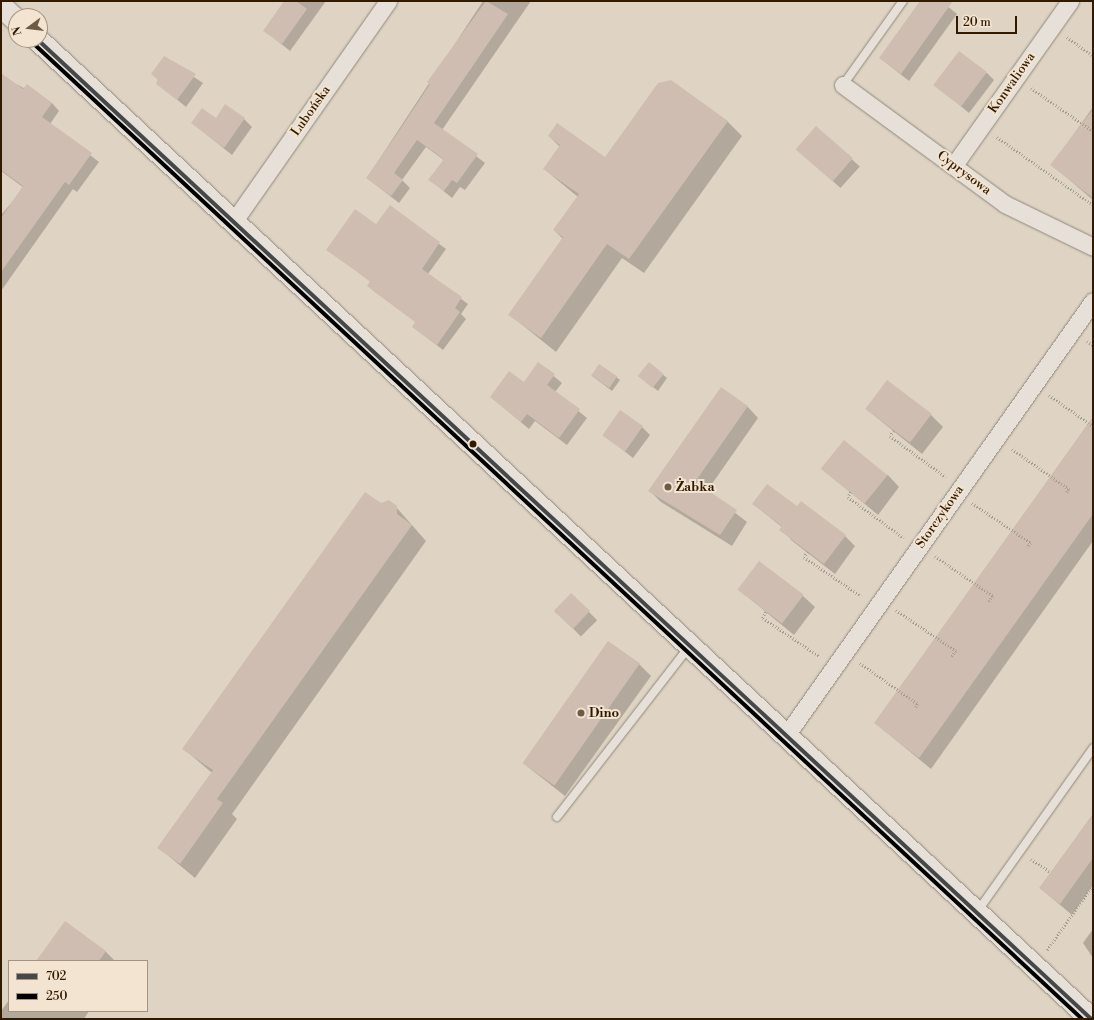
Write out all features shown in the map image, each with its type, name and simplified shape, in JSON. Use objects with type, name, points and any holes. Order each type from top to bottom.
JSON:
[{"type":"street","name":"Lubońska","points":[[234,221],[388,1]]},
{"type":"street","name":"Konwaliowa","points":[[954,165],[1070,1]]},
{"type":"street","points":[[47,48],[690,646],[787,734],[1091,1019]]},
{"type":"street","name":"Cyprysowa","points":[[843,86],[954,165],[1005,204],[1091,243]]},
{"type":"street","name":"Storczykowa","points":[[787,734],[1093,301]]},
{"type":"lane","points":[[843,86],[903,1]]},
{"type":"lane","points":[[557,816],[690,646]]},
{"type":"lane","points":[[977,912],[1093,748]]},
{"type":"path","points":[[1052,27],[1093,56]]},
{"type":"path","points":[[1015,77],[1093,131]]},
{"type":"path","points":[[981,126],[1093,205]]},
{"type":"path","points":[[1044,392],[1093,426]]},
{"type":"path","points":[[894,431],[890,436],[952,481]]},
{"type":"path","points":[[1006,445],[1069,489],[1066,494]]},
{"type":"path","points":[[851,492],[848,497],[908,541]]},
{"type":"path","points":[[968,500],[1031,543],[1028,548]]},
{"type":"path","points":[[808,552],[804,557],[866,600]]},
{"type":"path","points":[[931,553],[993,596],[990,602]]},
{"type":"path","points":[[893,608],[956,651],[952,657]]},
{"type":"path","points":[[766,612],[762,618],[823,659]]},
{"type":"path","points":[[856,661],[918,704],[915,709]]},
{"type":"path","points":[[1020,851],[1050,872]]},
{"type":"path","points":[[1042,957],[1093,886]]},
{"type":"building","points":[[284,1],[296,1],[307,9],[282,44],[263,31]]},
{"type":"building","points":[[486,1],[508,14],[434,123],[478,154],[457,183],[452,180],[444,191],[428,180],[444,159],[417,140],[394,173],[403,180],[391,196],[366,178],[430,84],[427,82]]},
{"type":"building","points":[[920,1],[953,1],[901,74],[879,58]]},
{"type":"building","points":[[959,51],[987,72],[961,106],[933,85]]},
{"type":"building","points":[[164,56],[196,74],[177,100],[156,84],[158,80],[151,74]]},
{"type":"building","points":[[1,73],[23,89],[27,84],[52,103],[42,117],[92,153],[69,185],[65,182],[1,272],[1,218],[23,186],[1,170]]},
{"type":"building","points":[[671,80],[728,121],[629,259],[607,244],[541,338],[508,315],[563,237],[553,230],[579,194],[543,169],[560,145],[548,136],[557,123],[605,157],[658,83]]},
{"type":"building","points":[[225,104],[245,118],[224,148],[191,123],[202,108],[216,118]]},
{"type":"building","points":[[1093,109],[1093,198],[1050,165]]},
{"type":"building","points":[[816,126],[853,158],[833,182],[796,149]]},
{"type":"building","points":[[390,205],[440,242],[422,269],[462,297],[455,308],[460,312],[437,345],[412,327],[415,322],[367,286],[370,281],[326,250],[355,209],[376,224]]},
{"type":"building","points":[[538,362],[555,374],[547,385],[580,409],[559,438],[527,414],[521,422],[490,397],[509,371],[524,382]]},
{"type":"building","points":[[649,362],[664,374],[652,388],[638,376]]},
{"type":"building","points":[[599,364],[617,376],[609,388],[591,376]]},
{"type":"building","points":[[887,380],[932,414],[910,442],[865,409]]},
{"type":"building","points":[[721,387],[748,406],[695,482],[737,510],[720,535],[648,491]]},
{"type":"building","points":[[620,410],[643,426],[625,451],[602,435]]},
{"type":"building","points":[[1093,417],[1093,514],[919,758],[874,723]]},
{"type":"building","points":[[844,440],[888,475],[864,504],[821,469]]},
{"type":"building","points":[[767,484],[797,506],[801,501],[846,535],[824,564],[779,530],[782,526],[752,504]]},
{"type":"building","points":[[365,492],[381,503],[389,500],[397,506],[397,514],[412,525],[217,799],[223,803],[180,864],[157,848],[213,770],[182,749]]},
{"type":"building","points":[[759,561],[804,595],[782,623],[737,590]]},
{"type":"building","points":[[571,593],[590,611],[573,629],[554,611]]},
{"type":"building","name":"Dino","points":[[608,641],[640,663],[554,785],[523,763]]},
{"type":"building","points":[[1093,814],[1093,858],[1060,904],[1039,888]]},
{"type":"building","points":[[65,921],[106,951],[100,960],[37,960]]},
{"type":"transit line","name":"250","points":[[38,48],[1082,1019]]},
{"type":"transit line","name":"702","points":[[47,48],[1091,1019]]},
{"type":"place","name":"Żabka","points":[[668,487]]},
{"type":"place","name":"Dino","points":[[581,713]]}]
